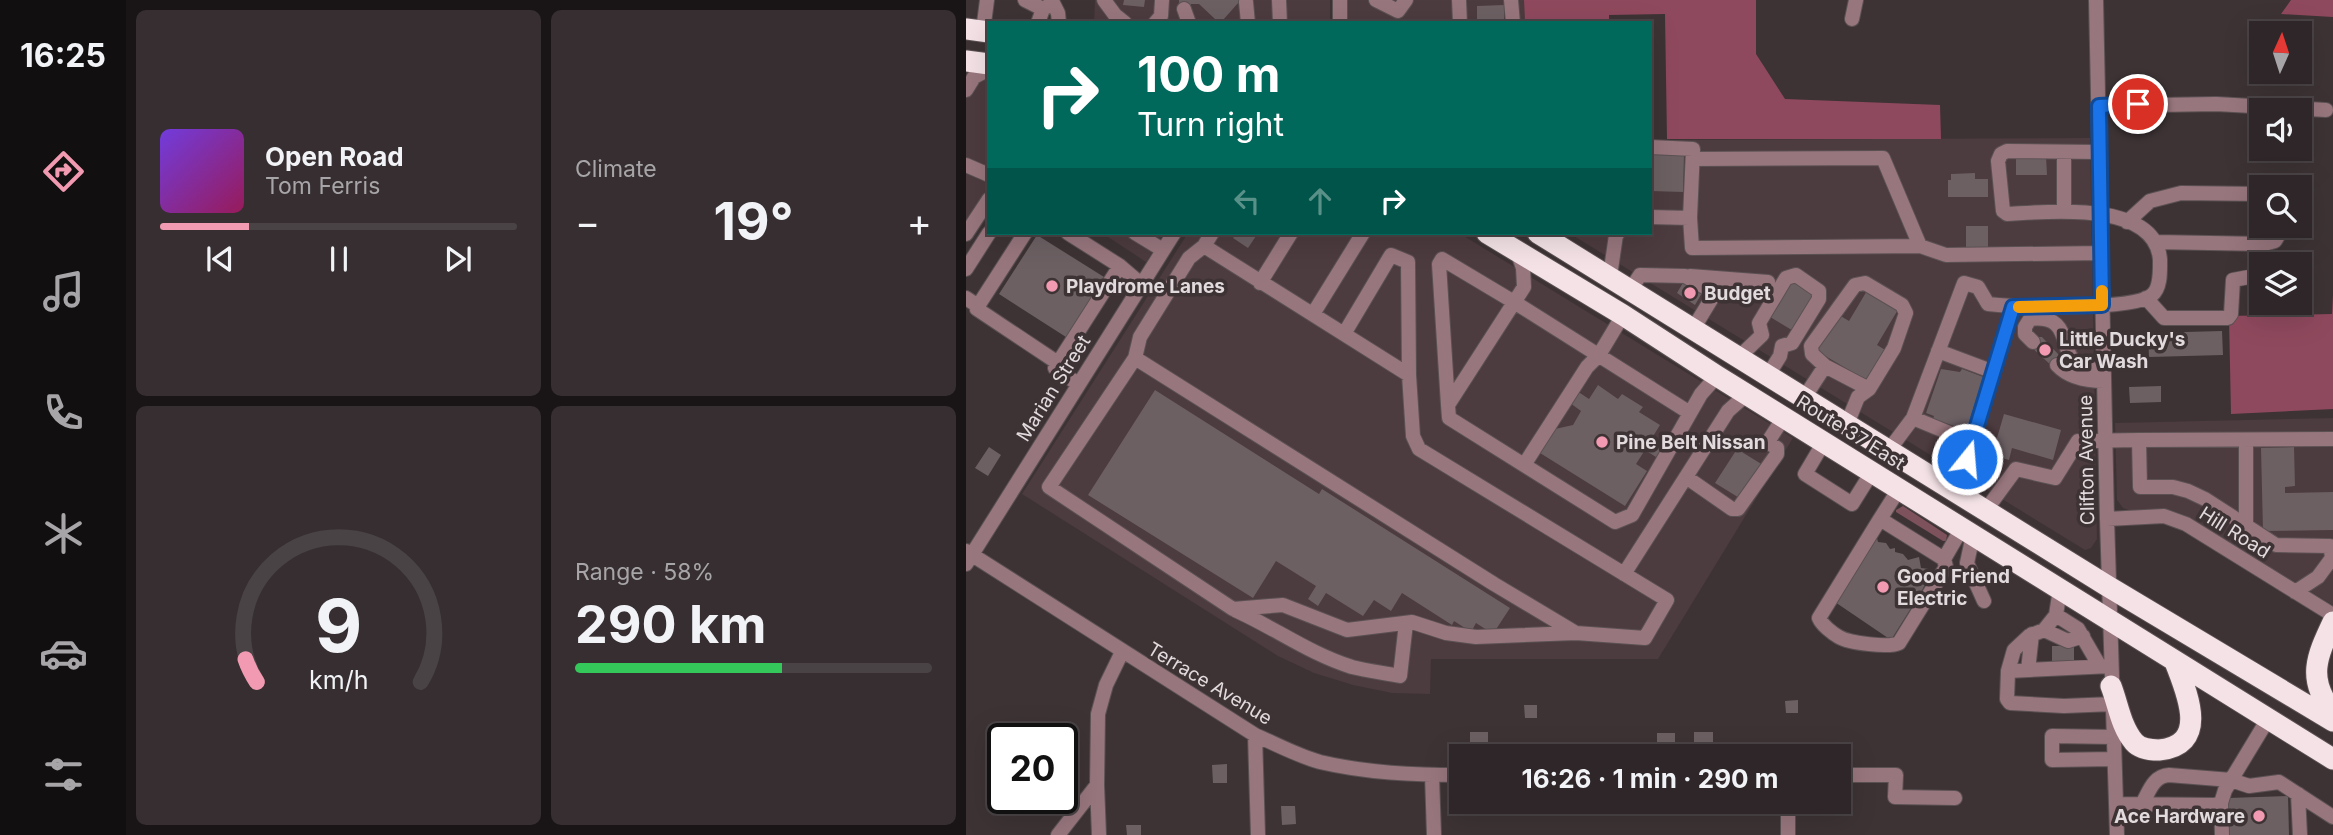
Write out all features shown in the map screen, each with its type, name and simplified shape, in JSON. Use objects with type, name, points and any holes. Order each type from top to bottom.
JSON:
[{"type":"highway","points":[[966,61],[987,64]]},
{"type":"highway","name":"Route 37 East","points":[[1491,235],[1623,315],[2333,760]]},
{"type":"highway","name":"Route 37 East","points":[[1541,235],[2109,587],[2333,721]]},
{"type":"highway","points":[[2333,622],[2315,666],[2319,685],[2333,712]]},
{"type":"highway","points":[[2106,675],[2126,730],[2133,741],[2144,748],[2171,749],[2184,738],[2192,712],[2175,662]]},
{"type":"street","points":[[979,31],[987,0]]},
{"type":"street","points":[[1025,0],[1040,16],[1053,3],[1059,21]]},
{"type":"street","points":[[1157,21],[1161,16],[1162,0]]},
{"type":"street","points":[[1279,0],[1280,21]]},
{"type":"street","points":[[1340,0],[1340,21]]},
{"type":"street","points":[[1376,0],[1398,11],[1406,0]]},
{"type":"street","points":[[1459,0],[1460,21]]},
{"type":"street","points":[[1511,0],[1513,21]]},
{"type":"street","points":[[1852,19],[1856,0]]},
{"type":"street","name":"Clifton Avenue","points":[[2096,0],[2110,622],[2106,675],[2113,737],[2117,835]]},
{"type":"street","points":[[1109,1],[1110,21]]},
{"type":"street","points":[[1109,1],[1124,21]]},
{"type":"street","points":[[1245,2],[1248,21]]},
{"type":"street","points":[[966,90],[974,77],[987,70]]},
{"type":"street","points":[[2099,106],[2216,104],[2326,110]]},
{"type":"street","points":[[1652,147],[1693,149],[1690,218],[1692,248],[1920,246],[1946,255],[2101,253]]},
{"type":"street","points":[[1889,450],[1913,418],[1964,283],[1978,287],[1988,304],[2013,307],[2102,305],[2146,298],[2157,289],[2160,261],[2155,242],[2144,229],[2100,212],[2007,214],[2003,211],[1998,161],[2001,154],[2007,151],[2099,152]]},
{"type":"street","points":[[2064,152],[2064,212]]},
{"type":"street","points":[[1693,159],[1883,158],[1920,246]]},
{"type":"street","points":[[966,165],[987,174]]},
{"type":"street","points":[[2127,222],[2150,201],[2182,193],[2249,194]]},
{"type":"street","points":[[966,234],[987,202]]},
{"type":"street","points":[[1652,217],[1690,218]]},
{"type":"street","points":[[966,269],[988,235]]},
{"type":"street","points":[[1023,235],[972,302],[977,309],[1058,363]]},
{"type":"street","points":[[1071,235],[1141,285]]},
{"type":"street","points":[[1138,235],[1163,250]]},
{"type":"street","name":"Marian Street","points":[[968,556],[1173,235]]},
{"type":"street","points":[[1211,235],[1204,246],[1189,258],[1140,337],[1135,358],[1049,487],[1233,609],[1256,619],[1292,641],[1353,667],[1401,676],[1406,623]]},
{"type":"street","points":[[1260,282],[1290,235]]},
{"type":"street","points":[[1313,314],[1362,235]]},
{"type":"street","points":[[1610,276],[1615,235]]},
{"type":"street","points":[[2155,242],[2258,244],[2275,241],[2276,238]]},
{"type":"street","points":[[2146,298],[2164,318],[2228,318],[2231,314],[2233,280],[2254,276],[2258,244]]},
{"type":"street","points":[[1204,246],[1409,375]]},
{"type":"street","points":[[1448,405],[1524,287],[1523,268],[1517,250]]},
{"type":"street","points":[[1233,609],[1283,605],[1347,630],[1412,622],[1446,633],[1476,637],[1576,634],[1645,638],[1667,600],[1419,449],[1413,436],[1409,375],[1408,262],[1391,255],[1343,334]]},
{"type":"street","points":[[1690,413],[1442,259],[1439,264],[1449,418],[1615,522],[1632,515],[1690,413],[1700,394],[1717,376]]},
{"type":"street","points":[[1079,383],[1055,368],[1119,267]]},
{"type":"street","points":[[1631,289],[1640,275],[1768,282]]},
{"type":"street","points":[[1796,275],[1819,291],[1819,299],[1792,343],[1782,346],[1762,335],[1759,323],[1786,278],[1796,275]]},
{"type":"street","points":[[1685,276],[1715,293]]},
{"type":"street","points":[[1693,328],[1723,279]]},
{"type":"street","points":[[1847,424],[1858,397],[1869,389],[1894,348],[1906,313],[1902,306],[1866,283],[1855,285],[1811,346],[1812,354],[1825,366],[1869,389]]},
{"type":"street","points":[[1956,491],[2013,307]]},
{"type":"street","points":[[1524,465],[1623,315]]},
{"type":"street","points":[[2033,342],[2025,334],[2025,327],[2030,319],[2038,318],[2052,323],[2062,330],[2076,363],[2104,376]]},
{"type":"street","points":[[1739,357],[1762,335]]},
{"type":"street","points":[[1768,375],[1780,356],[1782,346]]},
{"type":"street","points":[[1938,351],[1994,372]]},
{"type":"street","points":[[1135,358],[1576,634]]},
{"type":"street","points":[[2057,365],[2075,377],[2104,376]]},
{"type":"street","points":[[1804,398],[1825,366]]},
{"type":"street","points":[[1624,574],[1728,411],[1746,394]]},
{"type":"street","points":[[1686,477],[1732,509],[1738,509],[1777,454],[1777,448],[1770,444],[1769,440],[1784,417]]},
{"type":"street","points":[[1913,418],[1971,442]]},
{"type":"street","points":[[1986,510],[2016,469],[2055,478],[2078,441],[2333,439]]},
{"type":"street","points":[[2139,440],[2140,487],[2172,487],[2188,491],[2276,545],[2332,553],[2318,577],[2295,592]]},
{"type":"street","points":[[2246,441],[2246,526]]},
{"type":"street","points":[[1824,442],[1805,474],[1852,504],[1872,472]]},
{"type":"street","points":[[1880,519],[1944,559],[1946,567],[1899,643],[1886,646],[1839,637],[1819,618],[1880,519],[1899,489]]},
{"type":"street","points":[[1636,508],[1658,521]]},
{"type":"street","name":"Hill Road","points":[[2107,519],[2164,516],[2186,524],[2333,615]]},
{"type":"street","points":[[1944,559],[1968,532]]},
{"type":"street","points":[[1968,532],[1967,563],[1984,601]]},
{"type":"street","name":"Terrace Avenue","points":[[968,556],[1255,735],[1318,761],[1390,774],[1449,775]]},
{"type":"street","points":[[2060,589],[2056,615],[2014,650],[2008,671],[2007,699],[2010,703],[2064,706],[2106,675]]},
{"type":"street","points":[[2038,632],[2068,641],[2081,632],[2092,609]]},
{"type":"street","points":[[2056,615],[2081,632],[2085,651],[2106,675]]},
{"type":"street","points":[[2028,670],[2038,632]]},
{"type":"street","points":[[1099,835],[1098,714],[1106,685],[1122,652]]},
{"type":"street","points":[[2008,671],[2106,675]]},
{"type":"street","points":[[2222,835],[2221,803],[2231,780],[2268,719]]},
{"type":"street","points":[[1255,735],[1258,835]]},
{"type":"street","points":[[2113,737],[2052,736],[2052,760],[2113,759]]},
{"type":"street","points":[[1432,775],[1434,835]]},
{"type":"street","points":[[1851,775],[1896,775],[1895,797],[1955,798]]},
{"type":"street","points":[[2143,804],[2156,779],[2161,776],[2231,780],[2249,786],[2279,782],[2333,817]]},
{"type":"street","points":[[1058,835],[1097,785]]},
{"type":"street","points":[[2298,794],[2300,835]]},
{"type":"street","points":[[2116,804],[2221,803]]},
{"type":"street","points":[[1787,814],[1788,835]]},
{"type":"shaded area","points":[[1095,0],[1330,0],[1330,21],[1094,21]]},
{"type":"shaded area","points":[[1346,0],[1524,0],[1525,21],[1346,21]]},
{"type":"shaded area","points":[[1524,0],[1756,0],[1756,54],[1785,99],[1940,105],[1941,139],[1667,139],[1665,14],[1609,15],[1609,21],[1525,21]]},
{"type":"shaded area","points":[[2291,0],[2333,0],[2333,17],[2281,14]]},
{"type":"shaded area","points":[[966,73],[987,76],[987,188],[966,221]]},
{"type":"shaded area","points":[[2090,138],[2097,539],[2091,548],[2085,550],[1572,235],[1652,235],[1652,140]]},
{"type":"shaded area","points":[[1105,235],[1163,235],[1146,262]]},
{"type":"shaded area","points":[[1187,235],[1462,235],[1793,438],[1658,659],[1431,659],[1430,694],[1392,693],[1353,685],[1314,673],[1278,656],[1022,494]]},
{"type":"shaded area","points":[[2333,295],[2333,409],[2231,414],[2229,316],[2332,314]]},
{"type":"shaded area","points":[[2333,418],[2333,605],[2182,514],[2171,510],[2129,510],[2123,508],[2117,500],[2115,423]]},
{"type":"shaded area","points":[[1903,506],[1947,535],[1946,541],[1896,512]]},
{"type":"building","points":[[1124,0],[1145,0],[1144,7],[1123,5]]},
{"type":"building","points":[[1179,0],[1244,0],[1239,2],[1223,21],[1215,21],[1199,4],[1179,9]]},
{"type":"building","points":[[1504,5],[1504,21],[1477,21],[1477,6]]},
{"type":"building","points":[[1652,154],[1684,155],[1683,192],[1652,191]]},
{"type":"building","points":[[2016,156],[2046,156],[2047,175],[2016,175]]},
{"type":"building","points":[[1975,173],[1975,179],[1988,179],[1988,197],[1948,197],[1948,180],[1951,180],[1951,174]]},
{"type":"building","points":[[1966,226],[1988,226],[1988,248],[1966,248]]},
{"type":"building","name":"Playdrome Lanes","points":[[1037,235],[1104,277],[1066,337],[999,294]]},
{"type":"building","points":[[1235,235],[1257,235],[1248,248],[1233,238]]},
{"type":"building","points":[[1789,279],[1817,296],[1795,332],[1767,315]]},
{"type":"building","name":"Budget","points":[[1684,281],[1702,293],[1695,305],[1677,293]]},
{"type":"building","points":[[1868,289],[1899,308],[1877,345],[1887,351],[1869,382],[1817,351],[1839,315],[1849,321]]},
{"type":"building","points":[[2222,331],[2223,355],[2149,357],[2148,333]]},
{"type":"building","name":"Little Ducky's Car Wash","points":[[2038,337],[2042,337],[2059,355],[2060,362],[2054,368],[2030,346]]},
{"type":"building","points":[[1941,369],[1960,372],[1962,369],[1986,378],[1968,427],[1961,425],[1960,428],[1933,419],[1934,416],[1926,413]]},
{"type":"building","name":"Pine Belt Nissan","points":[[1598,385],[1618,399],[1622,394],[1643,407],[1639,412],[1660,425],[1652,438],[1664,445],[1656,457],[1645,450],[1636,464],[1647,471],[1625,506],[1540,453],[1555,429],[1573,425],[1581,411],[1570,403],[1577,391],[1589,399]]},
{"type":"building","points":[[2161,386],[2161,402],[2130,403],[2129,387]]},
{"type":"building","points":[[1155,390],[1319,494],[1322,489],[1510,608],[1493,634],[1476,623],[1471,632],[1454,621],[1452,625],[1402,593],[1391,611],[1374,600],[1363,616],[1326,593],[1318,606],[1308,599],[1316,586],[1276,561],[1253,598],[1088,495]]},
{"type":"building","points":[[2004,414],[2061,430],[2053,460],[2012,448],[2009,460],[1992,455]]},
{"type":"building","points":[[989,447],[1001,455],[988,476],[975,468]]},
{"type":"building","points":[[2294,447],[2295,486],[2285,487],[2285,493],[2333,492],[2333,530],[2263,531],[2261,448]]},
{"type":"building","points":[[1737,449],[1763,465],[1741,499],[1715,483]]},
{"type":"building","name":"Good Friend Electric","points":[[1877,538],[1878,542],[1886,543],[1890,549],[1895,548],[1895,552],[1903,554],[1908,560],[1919,557],[1921,568],[1929,569],[1932,575],[1931,581],[1927,581],[1921,592],[1922,596],[1918,597],[1891,640],[1832,600],[1873,539]]},
{"type":"building","points":[[2052,646],[2074,646],[2074,661],[2052,661]]},
{"type":"building","points":[[1798,700],[1798,713],[1786,713],[1785,701]]},
{"type":"building","points":[[1524,705],[1537,705],[1537,718],[1525,718]]},
{"type":"building","points":[[1470,732],[1488,732],[1488,744],[1470,744]]},
{"type":"building","points":[[1694,732],[1713,732],[1713,744],[1694,744]]},
{"type":"building","points":[[1657,733],[1675,733],[1675,744],[1657,744]]},
{"type":"building","points":[[1227,764],[1227,783],[1213,783],[1212,765]]},
{"type":"building","name":"Ace Hardware","points":[[2288,796],[2289,835],[2229,835],[2228,798]]},
{"type":"building","points":[[1281,806],[1295,806],[1296,824],[1282,825]]},
{"type":"building","points":[[1126,825],[1141,825],[1141,835],[1127,835]]},
{"type":"slow traffic","points":[[2019,307],[2102,305],[2102,291]]},
{"type":"place","name":"Playdrome Lanes","points":[[1052,286]]},
{"type":"place","name":"Budget","points":[[1690,293]]},
{"type":"place","name":"Little Ducky's Car Wash","points":[[2045,350]]},
{"type":"place","name":"Pine Belt Nissan","points":[[1602,442]]},
{"type":"place","name":"Good Friend Electric","points":[[1883,587]]},
{"type":"place","name":"Ace Hardware","points":[[2259,816]]},
{"type":"route","points":[[1967,459],[2013,307],[2102,305],[2099,106],[2138,104]]}]
